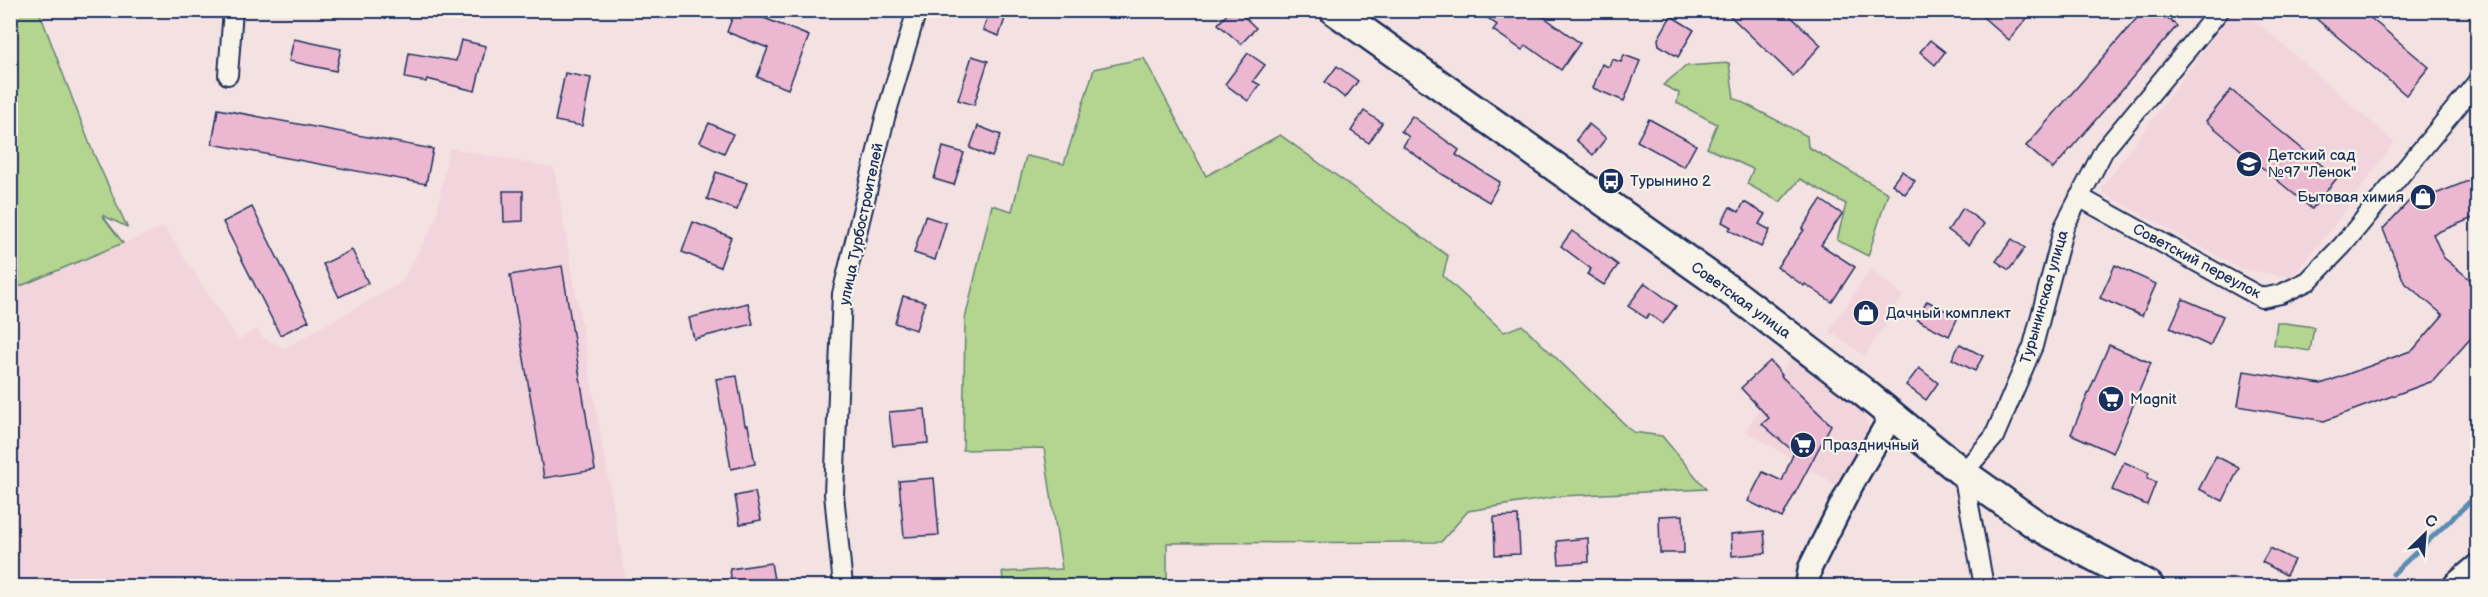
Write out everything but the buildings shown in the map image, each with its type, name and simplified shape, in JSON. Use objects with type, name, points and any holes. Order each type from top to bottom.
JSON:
[{"type":"main road","name":"Советская улица","points":[[1334,10],[1736,295],[1964,473],[2038,526],[2150,586]]},
{"type":"main road","points":[[2458,586],[2478,569]]},
{"type":"street","points":[[228,75],[233,10]]},
{"type":"street","name":"улица Турбостроителей","points":[[843,586],[834,494],[842,294],[885,118],[917,10]]},
{"type":"street","name":"Турынинская улица","points":[[1964,473],[1995,437],[2028,357],[2064,227],[2104,150],[2220,10]]},
{"type":"street","name":"Советский переулок","points":[[2079,197],[2262,298],[2281,294],[2308,281],[2342,246],[2478,81]]},
{"type":"street","points":[[1807,586],[1810,568],[1852,484],[1892,415]]},
{"type":"street","points":[[1964,473],[1984,586]]},
{"type":"shaded area","name":"Детский сад №97 \"Ленок\"","points":[[2233,11],[2244,11],[2394,142],[2330,231],[2291,278],[2239,268],[2103,193],[2103,186]]},
{"type":"shaded area","points":[[449,148],[554,168],[627,586],[19,586],[11,567],[11,290],[164,227],[238,340],[258,329],[262,338],[285,348],[402,282],[436,219]]},
{"type":"shaded area","name":"Дачный комплект","points":[[1871,269],[1903,296],[1865,356],[1829,331]]},
{"type":"shaded area","points":[[1794,354],[1861,404],[1868,427],[1840,487],[1746,431]]},
{"type":"green space","points":[[11,10],[39,11],[92,150],[127,227],[102,215],[123,243],[11,290]]},
{"type":"green space","points":[[1144,58],[1206,176],[1280,135],[1448,256],[1443,276],[1504,332],[1522,325],[1633,432],[1662,436],[1706,489],[1562,496],[1468,511],[1441,542],[1167,543],[1167,586],[1004,586],[1002,572],[1062,569],[1044,448],[963,450],[965,319],[992,205],[1012,211],[1026,156],[1064,164],[1094,69]]},
{"type":"green space","points":[[1729,63],[1734,98],[1807,136],[1808,147],[1888,193],[1868,256],[1837,240],[1846,204],[1800,179],[1780,202],[1747,184],[1753,169],[1707,148],[1717,124],[1677,103],[1679,93],[1663,85],[1686,66]]},
{"type":"green space","points":[[2277,322],[2314,327],[2310,351],[2274,345]]},
{"type":"waterway","points":[[2393,574],[2478,494]]},
{"type":"place","name":"Детский сад №97 \"Ленок\"","points":[[2249,164]]},
{"type":"place","name":"Турынино 2","points":[[1611,181]]},
{"type":"place","name":"Бытовая химия","points":[[2423,197]]},
{"type":"place","name":"Дачный комплект","points":[[1866,313]]},
{"type":"place","name":"Magnit","points":[[2111,399]]},
{"type":"place","name":"Праздничный","points":[[1803,445]]}]
